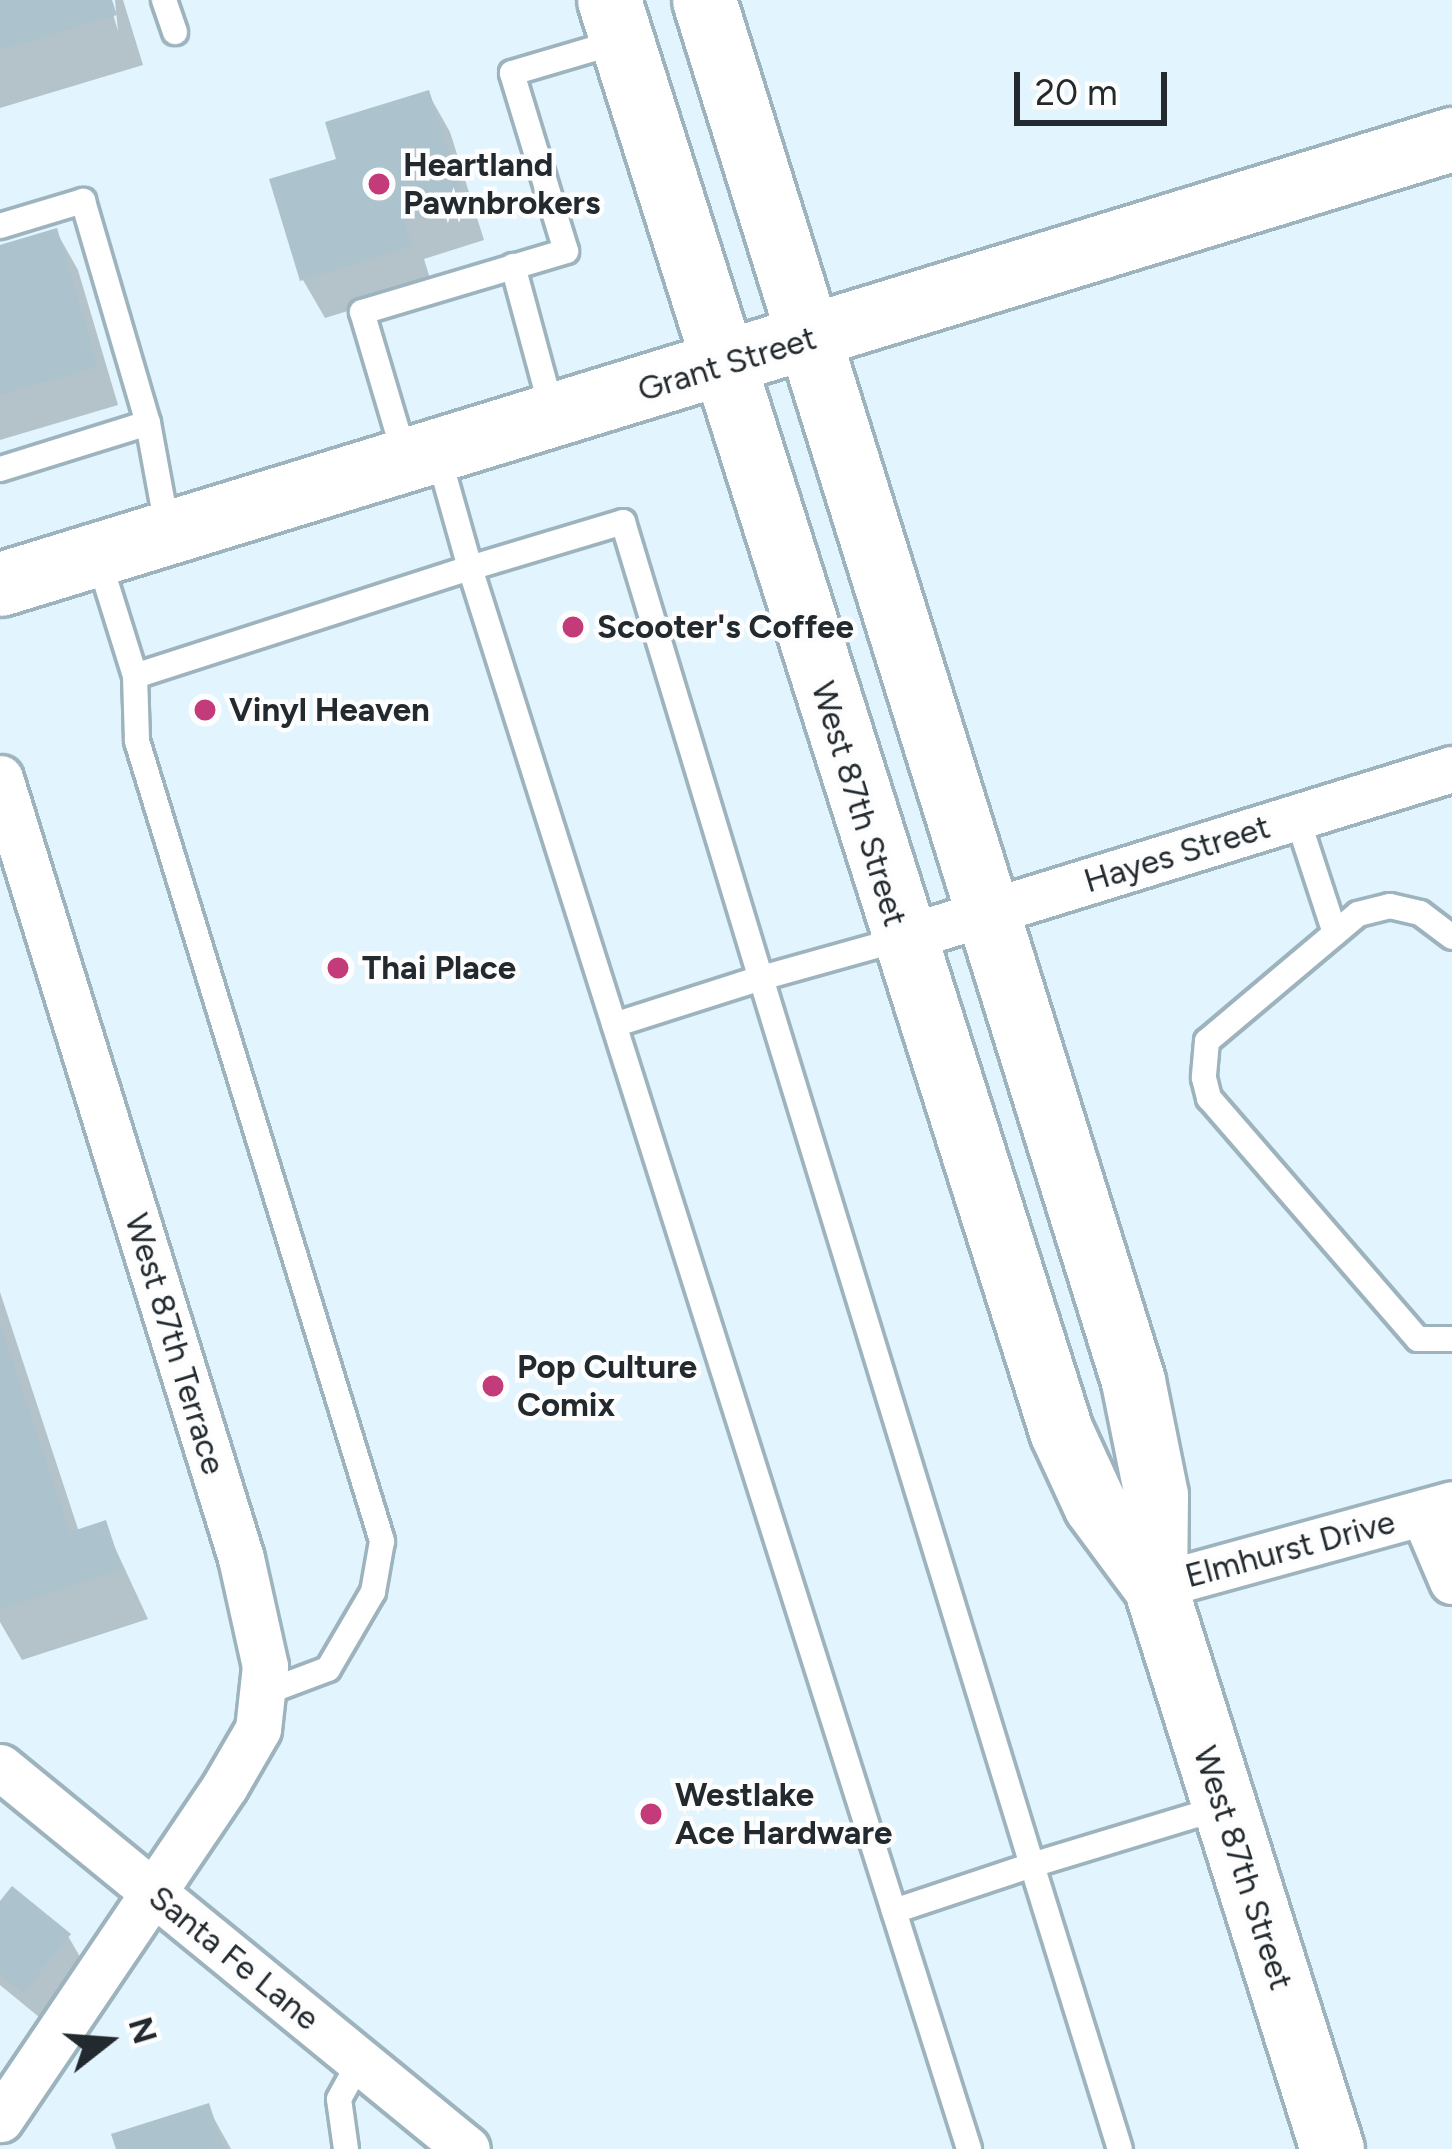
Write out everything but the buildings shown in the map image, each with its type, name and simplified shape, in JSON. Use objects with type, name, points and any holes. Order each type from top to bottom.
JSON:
[{"type":"main road","name":"West 87th Street","points":[[704,0],[992,911],[1133,1381],[1156,1495],[1155,1586],[1332,2149]]},
{"type":"main road","name":"West 87th Street","points":[[615,20],[901,939],[1061,1431],[1095,1505],[1155,1586]]},
{"type":"main road","name":"Grant Street","points":[[0,584],[554,418],[1452,139]]},
{"type":"street","name":"Hayes Street","points":[[901,939],[1452,769]]},
{"type":"street","name":"West 87th Terrace","points":[[0,778],[241,1558],[265,1666],[258,1729],[0,2119]]},
{"type":"street","name":"Elmhurst Drive","points":[[1155,1586],[1437,1508],[1452,1581]]},
{"type":"street","name":"Santa Fe Lane","points":[[0,1767],[467,2149]]},
{"type":"lane","points":[[164,0],[175,32]]},
{"type":"lane","points":[[615,20],[512,74],[566,250],[362,312],[470,568],[969,2149]]},
{"type":"lane","points":[[0,226],[83,201],[148,423],[169,533]]},
{"type":"lane","points":[[513,266],[554,418]]},
{"type":"lane","points":[[0,469],[148,423]]},
{"type":"lane","points":[[135,676],[623,521],[1120,2149]]},
{"type":"lane","points":[[98,555],[135,676],[137,741],[382,1541],[373,1592],[328,1669],[262,1694]]},
{"type":"lane","points":[[1297,817],[1335,933]]},
{"type":"lane","points":[[1452,937],[1420,913],[1390,906],[1358,914],[1207,1041],[1209,1098],[1418,1339],[1452,1339]]},
{"type":"lane","points":[[614,1025],[901,939]]},
{"type":"lane","points":[[894,1911],[1222,1807]]},
{"type":"lane","points":[[346,2149],[339,2099],[360,2061]]},
{"type":"place","name":"Heartland Pawnbrokers","points":[[379,184]]},
{"type":"place","name":"Scooter's Coffee","points":[[573,627]]},
{"type":"place","name":"Vinyl Heaven","points":[[205,710]]},
{"type":"place","name":"Thai Place","points":[[338,968]]},
{"type":"place","name":"Pop Culture Comix","points":[[493,1386]]},
{"type":"place","name":"Westlake Ace Hardware","points":[[651,1814]]}]
